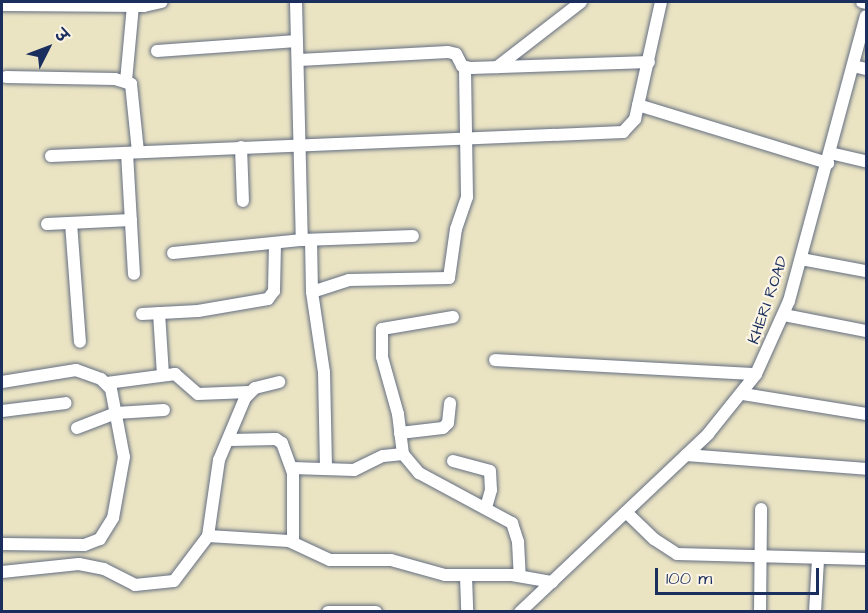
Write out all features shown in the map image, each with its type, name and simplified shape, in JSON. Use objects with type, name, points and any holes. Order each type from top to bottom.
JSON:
[{"type":"street","points":[[2,5],[133,6],[162,2]]},
{"type":"street","points":[[296,2],[307,240],[324,372],[326,468]]},
{"type":"street","points":[[496,67],[581,2]]},
{"type":"street","points":[[51,156],[466,136],[623,132],[632,125],[639,105],[661,2]]},
{"type":"street","points":[[862,2],[867,3]]},
{"type":"street","points":[[126,81],[133,6]]},
{"type":"street","name":"KHERI ROAD","points":[[520,612],[686,455],[743,394],[756,374],[784,315],[867,16]]},
{"type":"street","points":[[157,51],[297,41]]},
{"type":"street","points":[[299,60],[448,52],[456,54],[465,67],[467,197],[454,237],[449,279],[349,280],[312,292]]},
{"type":"street","points":[[465,67],[649,63]]},
{"type":"street","points":[[853,66],[867,69]]},
{"type":"street","points":[[6,77],[126,81],[134,89],[130,220],[134,274]]},
{"type":"street","points":[[639,105],[829,158],[867,161]]},
{"type":"street","points":[[241,147],[243,201]]},
{"type":"street","points":[[47,224],[130,220]]},
{"type":"street","points":[[71,223],[81,342]]},
{"type":"street","points":[[173,253],[307,240],[412,236]]},
{"type":"street","points":[[142,314],[268,299],[274,291],[275,243]]},
{"type":"street","points":[[801,259],[867,271]]},
{"type":"street","points":[[159,313],[163,375]]},
{"type":"street","points":[[784,315],[867,331]]},
{"type":"street","points":[[453,317],[381,329],[382,357],[403,454],[419,473],[506,518],[516,531],[520,576]]},
{"type":"street","points":[[495,360],[756,374]]},
{"type":"street","points":[[2,382],[76,370],[107,383],[163,375],[181,375],[198,394],[249,392],[279,382]]},
{"type":"street","points":[[2,544],[84,544],[100,540],[113,518],[124,465],[116,413],[107,383]]},
{"type":"street","points":[[2,572],[79,564],[104,569],[129,584],[162,584],[178,577],[208,536],[217,470],[249,392]]},
{"type":"street","points":[[743,394],[867,414]]},
{"type":"street","points":[[2,411],[66,403]]},
{"type":"street","points":[[400,433],[443,428],[448,423],[450,403]]},
{"type":"street","points":[[77,428],[116,413],[164,410]]},
{"type":"street","points":[[230,440],[279,441],[292,468],[293,542]]},
{"type":"street","points":[[292,468],[359,470],[383,456],[403,454]]},
{"type":"street","points":[[686,455],[867,469]]},
{"type":"street","points":[[453,461],[490,471],[491,490],[486,508]]},
{"type":"street","points":[[760,612],[761,509]]},
{"type":"street","points":[[626,512],[660,544],[677,554],[818,560],[867,559]]},
{"type":"street","points":[[208,536],[293,542],[330,560],[391,560],[466,576],[520,576],[552,582]]},
{"type":"street","points":[[815,612],[818,560]]},
{"type":"street","points":[[466,576],[467,612]]},
{"type":"street","points":[[328,612],[376,612]]}]
